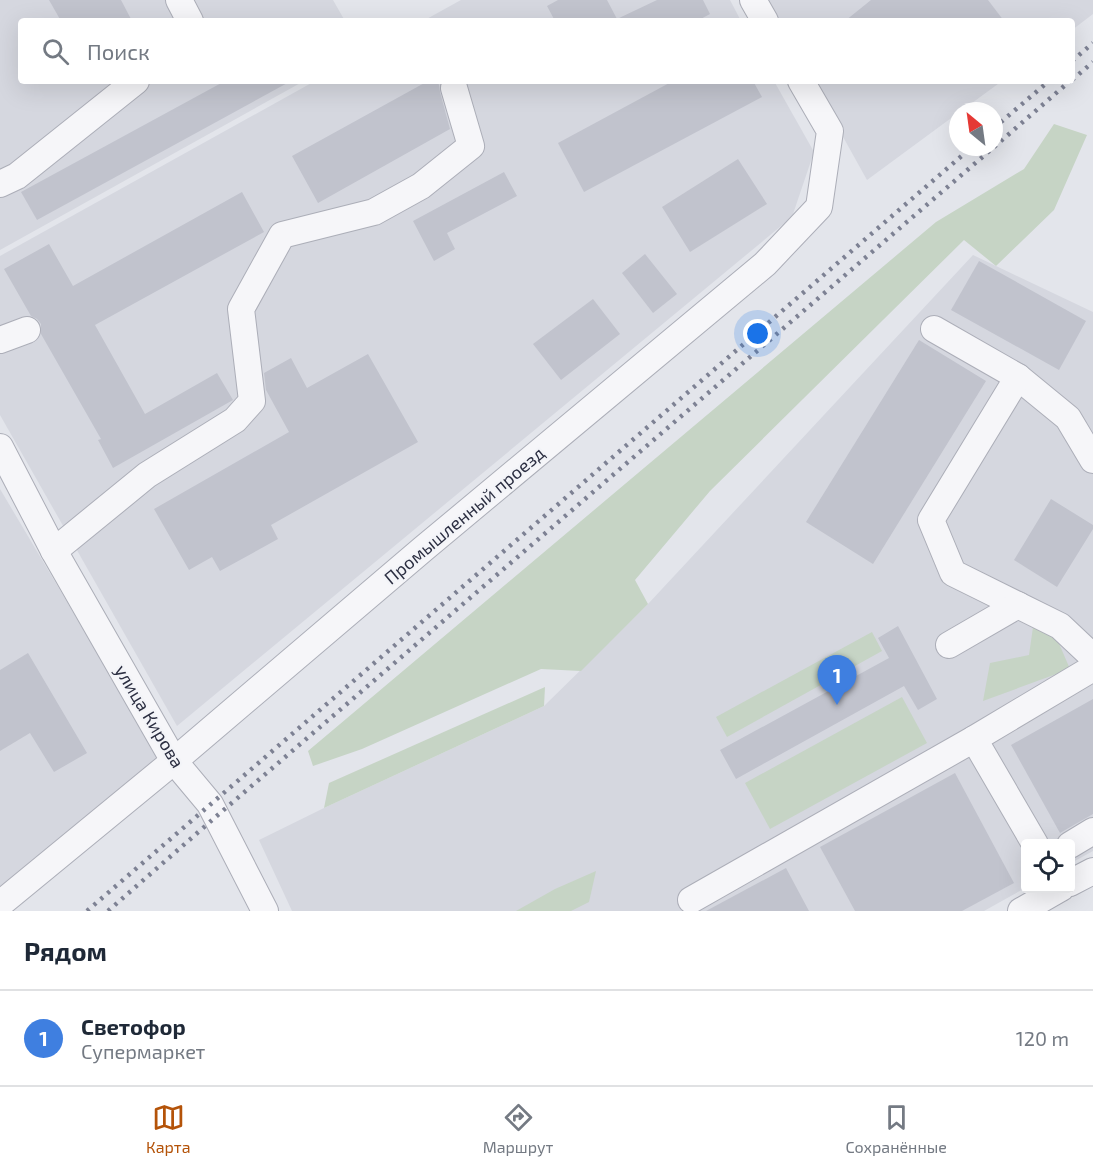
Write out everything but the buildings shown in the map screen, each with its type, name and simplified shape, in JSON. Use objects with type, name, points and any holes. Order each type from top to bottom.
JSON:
[{"type":"street","points":[[179,0],[188,18]]},
{"type":"street","points":[[0,184],[17,176],[131,84]]},
{"type":"street","name":"Промышленный проезд","points":[[0,904],[174,761],[441,534],[765,264],[819,207],[830,131],[803,84]]},
{"type":"street","points":[[54,550],[147,475],[235,420],[252,401],[241,309],[282,235],[374,212],[421,186],[471,146],[454,88]]},
{"type":"street","points":[[933,329],[1018,377],[1068,418],[1093,460]]},
{"type":"street","points":[[0,340],[27,330]]},
{"type":"street","points":[[1018,377],[931,520],[953,573],[1060,626],[1093,657]]},
{"type":"street","name":"улица Кирова","points":[[0,447],[54,550],[174,761],[210,804],[265,911]]},
{"type":"street","points":[[949,645],[1018,605]]},
{"type":"street","points":[[692,900],[974,740],[1093,668]]},
{"type":"street","points":[[974,740],[1033,839]]},
{"type":"street","points":[[1075,842],[1093,831]]},
{"type":"street","points":[[1075,882],[1093,871]]},
{"type":"street","points":[[1021,911],[1052,893]]},
{"type":"shaded area","points":[[0,0],[333,0],[343,18],[18,18],[18,84],[299,84],[0,250]]},
{"type":"shaded area","points":[[461,0],[730,0],[739,18],[428,18]]},
{"type":"shaded area","points":[[767,0],[1093,0],[1093,14],[1075,28],[1075,18],[777,18]]},
{"type":"shaded area","points":[[310,84],[776,84],[814,152],[792,217],[177,726],[0,415],[0,256]]},
{"type":"shaded area","points":[[814,84],[998,84],[973,102],[949,102],[949,120],[867,180]]},
{"type":"shaded area","points":[[973,255],[1093,312],[1093,851],[1075,861],[1075,839],[1021,839],[1021,890],[984,911],[292,911],[259,840],[544,706],[648,604]]},
{"type":"shaded area","points":[[0,489],[159,757],[0,894]]},
{"type":"green space","points":[[1054,124],[1087,135],[1054,210],[996,266],[964,240],[710,491],[635,580],[648,604],[581,671],[541,669],[362,749],[313,766],[308,751],[936,222],[1024,169]]},
{"type":"green space","points":[[1033,627],[1054,632],[1070,669],[983,701],[990,663],[1029,655]]},
{"type":"green space","points":[[872,632],[882,651],[727,737],[716,717]]},
{"type":"green space","points":[[545,687],[544,706],[324,808],[329,783]]},
{"type":"green space","points":[[902,697],[927,743],[770,829],[745,783]]},
{"type":"green space","points":[[596,871],[589,902],[571,911],[516,911],[555,889]]},
{"type":"railway","points":[[1075,58],[1093,43]]},
{"type":"railway","points":[[1075,77],[1093,62]]},
{"type":"railway","points":[[1003,120],[1045,84]]},
{"type":"railway","points":[[1003,139],[1067,84]]},
{"type":"railway","points":[[87,911],[962,156]]},
{"type":"railway","points":[[108,911],[984,156]]},
{"type":"place","name":"Светофор","points":[[837,705]]}]
